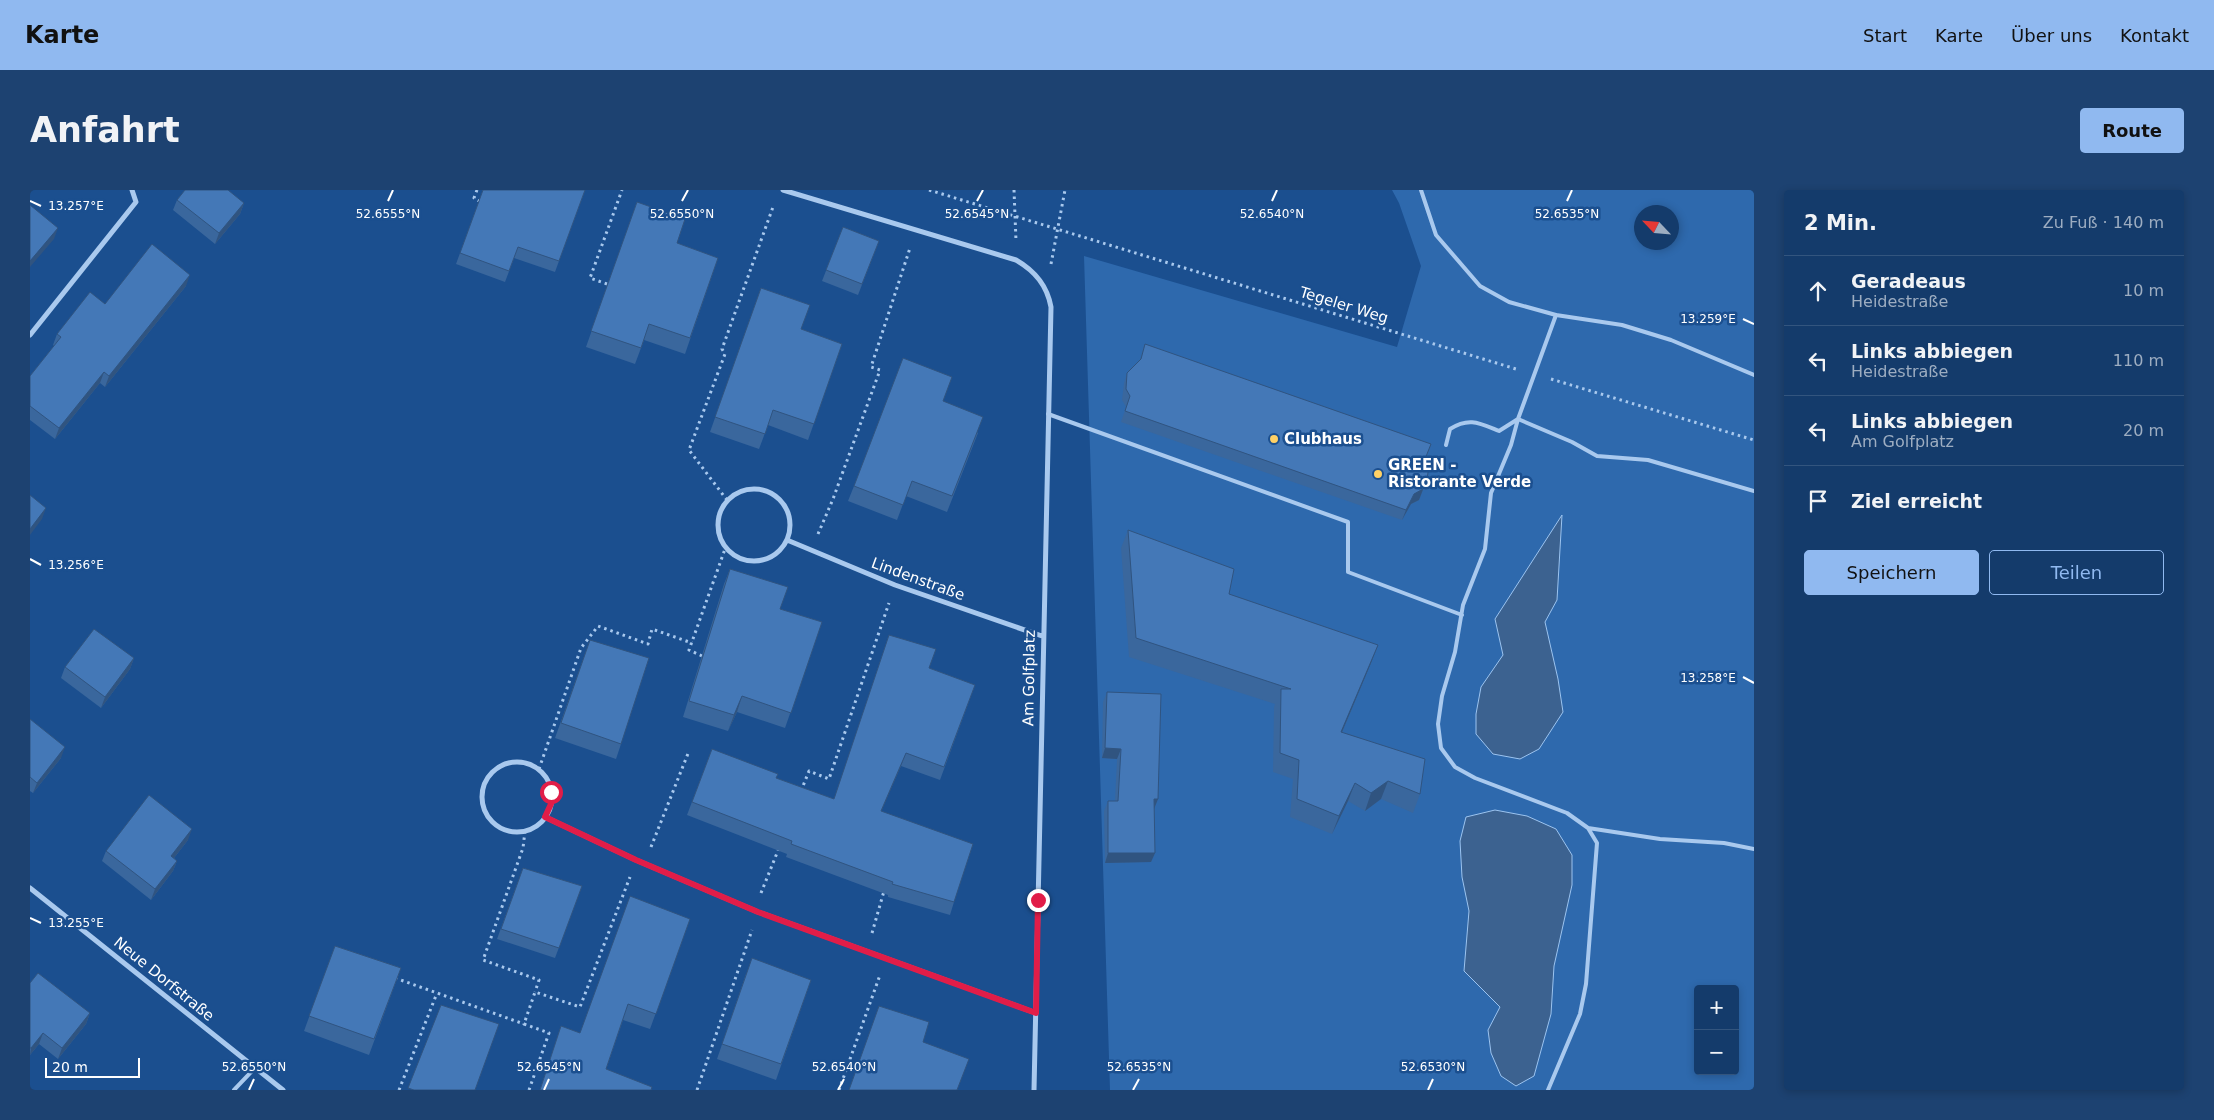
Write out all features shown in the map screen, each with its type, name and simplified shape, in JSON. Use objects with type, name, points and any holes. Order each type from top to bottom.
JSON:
[{"type":"street","points":[[30,335],[136,202],[132,190]]},
{"type":"street","points":[[783,190],[1016,260]]},
{"type":"street","name":"Am Golfplatz","points":[[1016,260],[1040,279],[1048,293],[1051,307],[1042,636],[1034,1090]]},
{"type":"street","points":[[759,489],[769,492],[780,499],[786,509],[790,530],[787,540],[778,553],[760,561],[740,560],[725,549],[718,532],[717,522],[720,512],[727,500],[743,490],[759,489]]},
{"type":"street","name":"Lindenstraße","points":[[787,540],[896,585],[1042,636]]},
{"type":"street","points":[[522,762],[539,769],[549,782],[551,792],[551,804],[545,817],[525,831],[512,831],[498,826],[489,817],[483,806],[482,795],[486,781],[502,765],[522,762]]},
{"type":"street","points":[[545,817],[636,860],[756,911],[865,953],[1036,1013]]},
{"type":"street","name":"Neue Dorfstraße","points":[[30,888],[283,1090]]},
{"type":"lane","points":[[1421,190],[1436,235],[1480,286],[1509,302],[1556,315],[1622,325],[1663,337],[1754,375]]},
{"type":"lane","points":[[1548,1090],[1580,1014],[1586,984],[1597,843],[1588,828],[1567,813],[1475,778],[1455,766],[1441,748],[1438,724],[1442,696],[1455,652],[1462,615],[1485,549],[1491,493],[1511,445],[1533,374],[1556,315]]},
{"type":"lane","points":[[1048,414],[1348,522],[1348,572],[1462,615]]},
{"type":"lane","points":[[1446,445],[1450,429],[1462,421],[1478,423],[1499,431],[1518,419]]},
{"type":"lane","points":[[1518,419],[1572,442],[1597,456],[1648,460],[1754,491]]},
{"type":"lane","points":[[1588,828],[1660,839],[1724,843],[1754,849]]},
{"type":"lane","points":[[234,1090],[255,1068]]},
{"type":"path","points":[[477,190],[474,198],[479,201]]},
{"type":"path","points":[[607,284],[590,278],[622,190]]},
{"type":"path","name":"Tegeler Weg","points":[[929,190],[1754,440]]},
{"type":"path","points":[[1014,190],[1016,260]]},
{"type":"path","points":[[1040,279],[1052,263],[1065,190]]},
{"type":"path","points":[[727,500],[689,450],[725,354],[722,349],[776,199]]},
{"type":"path","points":[[810,550],[833,499],[880,370],[870,367],[916,230]]},
{"type":"path","points":[[702,656],[689,650],[725,549]]},
{"type":"path","points":[[798,799],[809,771],[829,779],[896,585]]},
{"type":"path","points":[[539,769],[580,648],[598,626],[648,644],[652,629],[692,643]]},
{"type":"path","points":[[645,864],[689,751]]},
{"type":"path","points":[[524,1024],[539,980],[482,960],[523,848],[525,831]]},
{"type":"path","points":[[697,1090],[756,911],[780,845]]},
{"type":"path","points":[[534,992],[580,1007],[636,860]]},
{"type":"path","points":[[865,953],[886,887]]},
{"type":"path","points":[[839,1090],[885,959]]},
{"type":"path","points":[[394,977],[549,1033],[529,1090]]},
{"type":"path","points":[[399,1090],[437,993]]},
{"type":"shaded area","points":[[1392,190],[1754,190],[1754,1090],[1110,1090],[1084,256],[1397,347],[1421,266],[1399,203]]},
{"type":"shaded area","points":[[1562,515],[1557,600],[1545,622],[1558,679],[1563,712],[1539,749],[1520,759],[1493,754],[1476,734],[1476,714],[1481,687],[1503,655],[1495,619]]},
{"type":"shaded area","points":[[1495,810],[1527,816],[1556,829],[1572,855],[1572,885],[1554,966],[1551,1014],[1534,1076],[1516,1086],[1501,1076],[1491,1053],[1488,1030],[1500,1007],[1464,971],[1469,911],[1462,877],[1460,841],[1466,817]]},
{"type":"building","points":[[185,190],[228,190],[244,203],[219,233],[177,200]]},
{"type":"building","points":[[483,190],[585,190],[559,261],[518,247],[509,271],[460,253]]},
{"type":"building","points":[[637,202],[685,219],[677,243],[718,258],[690,338],[649,324],[641,348],[591,331]]},
{"type":"building","points":[[30,205],[58,228],[30,261]]},
{"type":"building","points":[[843,227],[879,241],[862,284],[826,270]]},
{"type":"building","points":[[152,244],[190,275],[109,376],[104,372],[59,428],[30,406],[30,376],[61,337],[57,334],[90,292],[105,304]]},
{"type":"building","points":[[761,288],[810,305],[801,329],[842,344],[814,424],[773,410],[765,434],[715,417]]},
{"type":"building","name":"Clubhaus","points":[[1145,344],[1431,444],[1425,459],[1429,466],[1423,489],[1414,494],[1406,510],[1125,411],[1130,396],[1126,389],[1127,373],[1141,359]]},
{"type":"building","points":[[903,358],[952,377],[943,401],[983,417],[952,496],[912,481],[903,505],[854,486]]},
{"type":"building","points":[[30,495],[46,508],[30,529]]},
{"type":"building","points":[[1128,530],[1234,569],[1229,594],[1378,645],[1341,732],[1425,759],[1420,794],[1388,781],[1371,793],[1355,783],[1339,816],[1297,799],[1299,760],[1280,753],[1281,689],[1291,689],[1136,638]]},
{"type":"building","points":[[730,569],[788,587],[780,609],[822,622],[791,713],[742,696],[734,715],[689,701]]},
{"type":"building","points":[[94,629],[134,658],[105,697],[65,667]]},
{"type":"building","points":[[889,635],[936,649],[929,668],[975,685],[944,767],[906,753],[881,811],[973,844],[954,902],[892,884],[893,882],[791,844],[792,841],[692,802],[712,749],[778,774],[776,778],[834,799]]},
{"type":"building","points":[[590,640],[649,658],[621,744],[561,723]]},
{"type":"building","points":[[1107,692],[1161,694],[1158,799],[1154,799],[1155,853],[1108,853],[1108,801],[1118,801],[1121,749],[1105,748]]},
{"type":"building","points":[[30,719],[65,747],[37,783],[30,777]]},
{"type":"building","points":[[149,795],[192,829],[171,856],[177,861],[155,889],[106,851]]},
{"type":"building","points":[[523,868],[582,886],[559,948],[501,929]]},
{"type":"building","points":[[630,896],[690,919],[656,1014],[628,1004],[606,1069],[652,1087],[651,1090],[540,1090],[561,1026],[580,1033]]},
{"type":"building","points":[[335,946],[401,968],[374,1039],[309,1016]]},
{"type":"building","points":[[752,958],[811,980],[781,1064],[722,1044]]},
{"type":"building","points":[[38,973],[90,1013],[62,1048],[43,1033],[30,1048],[30,983]]},
{"type":"building","points":[[441,1005],[499,1024],[475,1090],[414,1090],[408,1088]]},
{"type":"building","points":[[879,1006],[929,1022],[923,1042],[969,1059],[957,1090],[849,1090]]},
{"type":"place","name":"Clubhaus","points":[[1274,439]]},
{"type":"place","name":"GREEN - Ristorante Verde","points":[[1378,474]]},
{"type":"route","points":[[551,792],[551,804],[545,817],[636,860],[758,912],[865,953],[1036,1013],[1038,900]]}]
